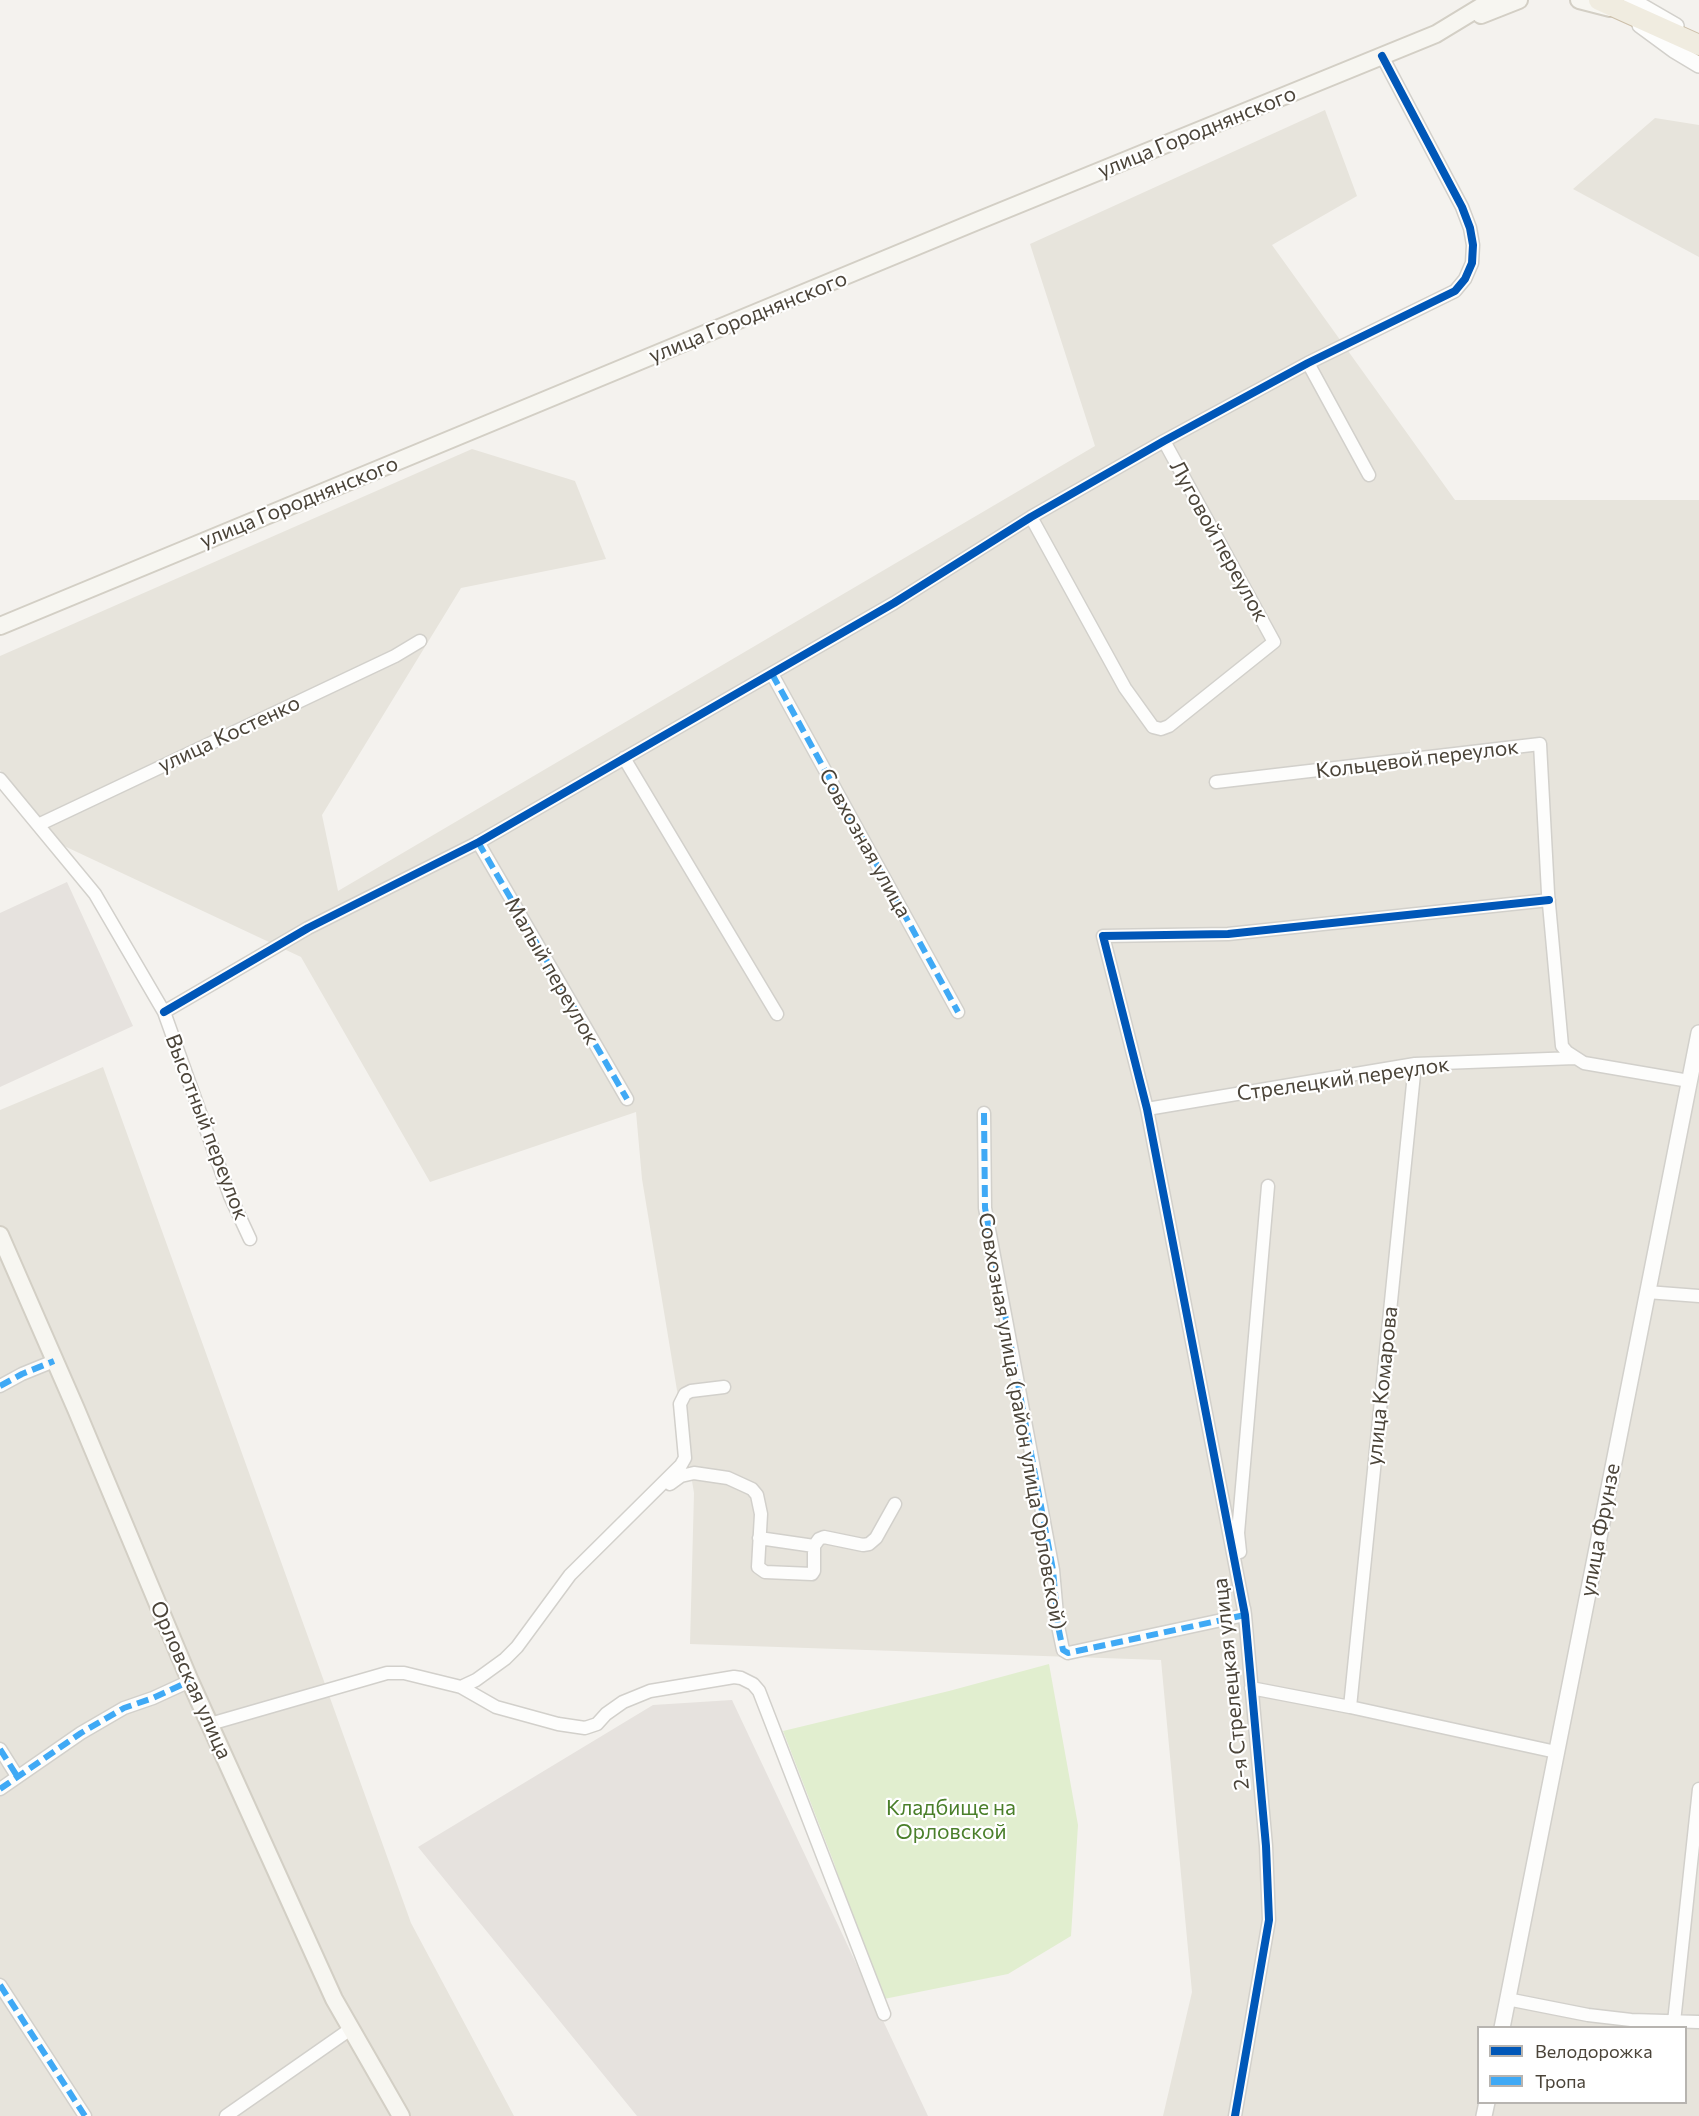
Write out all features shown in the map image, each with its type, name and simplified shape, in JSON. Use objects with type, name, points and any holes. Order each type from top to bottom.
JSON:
[{"type":"highway","points":[[1599,0],[1624,7],[1699,45]]},
{"type":"main road","points":[[1436,34],[1474,0]]},
{"type":"main road","name":"улица Городнянского","points":[[0,626],[1436,34],[1492,0]]},
{"type":"main road","points":[[1436,34],[1520,0]]},
{"type":"main road","points":[[1579,0],[1624,7]]},
{"type":"main road","name":"Орловская улица","points":[[0,1235],[80,1418],[190,1681],[212,1718],[218,1743],[335,2001],[401,2116]]},
{"type":"street","points":[[1624,7],[1699,40]]},
{"type":"street","points":[[1624,7],[1674,50],[1699,65]]},
{"type":"street","points":[[164,1012],[308,928],[478,842],[894,603],[1031,517],[1164,441],[1308,363],[1455,291],[1465,279],[1472,263],[1473,245],[1470,228],[1462,207],[1382,56]]},
{"type":"street","points":[[1308,363],[1369,475]]},
{"type":"street","name":"Луговой переулок","points":[[1031,517],[1125,688],[1153,727],[1161,729],[1169,726],[1274,642],[1164,441]]},
{"type":"street","name":"улица Костенко","points":[[38,825],[395,656],[420,641]]},
{"type":"street","name":"Совхозная улица","points":[[772,674],[958,1012]]},
{"type":"street","name":"Кольцевой переулок","points":[[1216,782],[1540,744],[1549,900],[1561,1040],[1564,1050],[1575,1058]]},
{"type":"street","points":[[624,758],[777,1014]]},
{"type":"street","name":"Высотный переулок","points":[[0,779],[94,894],[164,1012],[230,1196],[250,1239]]},
{"type":"street","name":"Малый переулок","points":[[478,842],[627,1099]]},
{"type":"street","name":"2-я Стрелецкая улица","points":[[1245,1615],[1147,1109],[1103,936],[1228,934],[1549,900]]},
{"type":"street","name":"улица Фрунзе","points":[[1502,2026],[1699,1033]]},
{"type":"street","points":[[1575,1058],[1584,1063],[1689,1081]]},
{"type":"street","name":"Стрелецкий переулок","points":[[1147,1109],[1415,1064],[1575,1058]]},
{"type":"street","name":"улица Комарова","points":[[1350,1707],[1415,1064]]},
{"type":"street","name":"Совхозная улица (район улица Орловской)","points":[[984,1113],[985,1208],[1053,1570],[1058,1626],[1063,1650],[1068,1653],[1245,1615]]},
{"type":"street","name":"2-я Стрелецкая улица","points":[[1235,2116],[1269,1920],[1266,1846],[1238,1533],[1268,1186]]},
{"type":"street","points":[[1647,1292],[1699,1296]]},
{"type":"street","points":[[0,1386],[54,1361]]},
{"type":"street","points":[[694,1473],[685,1458],[681,1399],[691,1391],[724,1387]]},
{"type":"street","points":[[461,1687],[476,1680],[505,1659],[517,1647],[570,1575],[685,1458]]},
{"type":"street","points":[[658,1488],[666,1487],[684,1474],[694,1473],[728,1478],[752,1489],[757,1495],[761,1514],[758,1568],[765,1572],[812,1574],[814,1546],[819,1539],[824,1537],[863,1545],[869,1544],[876,1539],[894,1504]]},
{"type":"street","points":[[759,1538],[814,1546]]},
{"type":"street","points":[[212,1718],[238,1716],[387,1673],[404,1673],[461,1687],[496,1707],[558,1724],[585,1728],[597,1724],[606,1714],[623,1702],[650,1691],[734,1677],[747,1680],[759,1691],[884,2014]]},
{"type":"street","points":[[0,1789],[124,1708],[190,1681]]},
{"type":"street","points":[[1251,1688],[1556,1752]]},
{"type":"street","points":[[218,1743],[223,1728],[238,1716]]},
{"type":"street","points":[[0,1749],[17,1776]]},
{"type":"street","points":[[1674,2022],[1699,1788]]},
{"type":"street","points":[[0,1985],[85,2116]]},
{"type":"street","points":[[1507,2000],[1588,2016],[1698,2024]]},
{"type":"street","points":[[226,2116],[352,2028]]},
{"type":"shaded area","points":[[1325,110],[1357,196],[1272,245],[1455,500],[1699,500],[1699,2116],[1163,2116],[1192,1992],[1161,1660],[690,1644],[694,1493],[642,1179],[636,1112],[430,1182],[301,957],[62,845],[0,770],[0,656],[472,449],[575,481],[606,559],[461,588],[322,815],[338,891],[1095,446],[1030,244]]},
{"type":"shaded area","points":[[1655,118],[1699,125],[1699,257],[1573,189]]},
{"type":"shaded area","points":[[67,882],[133,1026],[0,1087],[0,913]]},
{"type":"shaded area","points":[[103,1067],[411,1923],[514,2116],[0,2116],[0,1110]]},
{"type":"shaded area","points":[[732,1700],[928,2116],[637,2116],[418,1847],[653,1705]]},
{"type":"green space","name":"Кладбище на Орловской","points":[[1049,1664],[1078,1825],[1071,1936],[1008,1974],[879,2000],[834,1863],[783,1731]]},
{"type":"marked path","points":[[772,674],[958,1012]]},
{"type":"marked path","points":[[478,842],[627,1099]]},
{"type":"marked path","points":[[984,1113],[985,1208],[1053,1570],[1058,1626],[1063,1650],[1068,1653],[1245,1615]]},
{"type":"marked path","points":[[0,1386],[54,1361]]},
{"type":"marked path","points":[[0,1789],[81,1733],[124,1708],[190,1681]]},
{"type":"marked path","points":[[0,1749],[17,1776]]},
{"type":"marked path","points":[[0,1985],[85,2116]]},
{"type":"cycle path","points":[[164,1012],[308,928],[479,842],[894,603],[1031,517],[1164,441],[1308,363],[1455,291],[1465,279],[1472,263],[1473,245],[1470,228],[1462,207],[1382,56]]},
{"type":"cycle path","points":[[1235,2116],[1269,1920],[1266,1846],[1245,1615],[1147,1109],[1103,936],[1228,934],[1549,900]]}]
